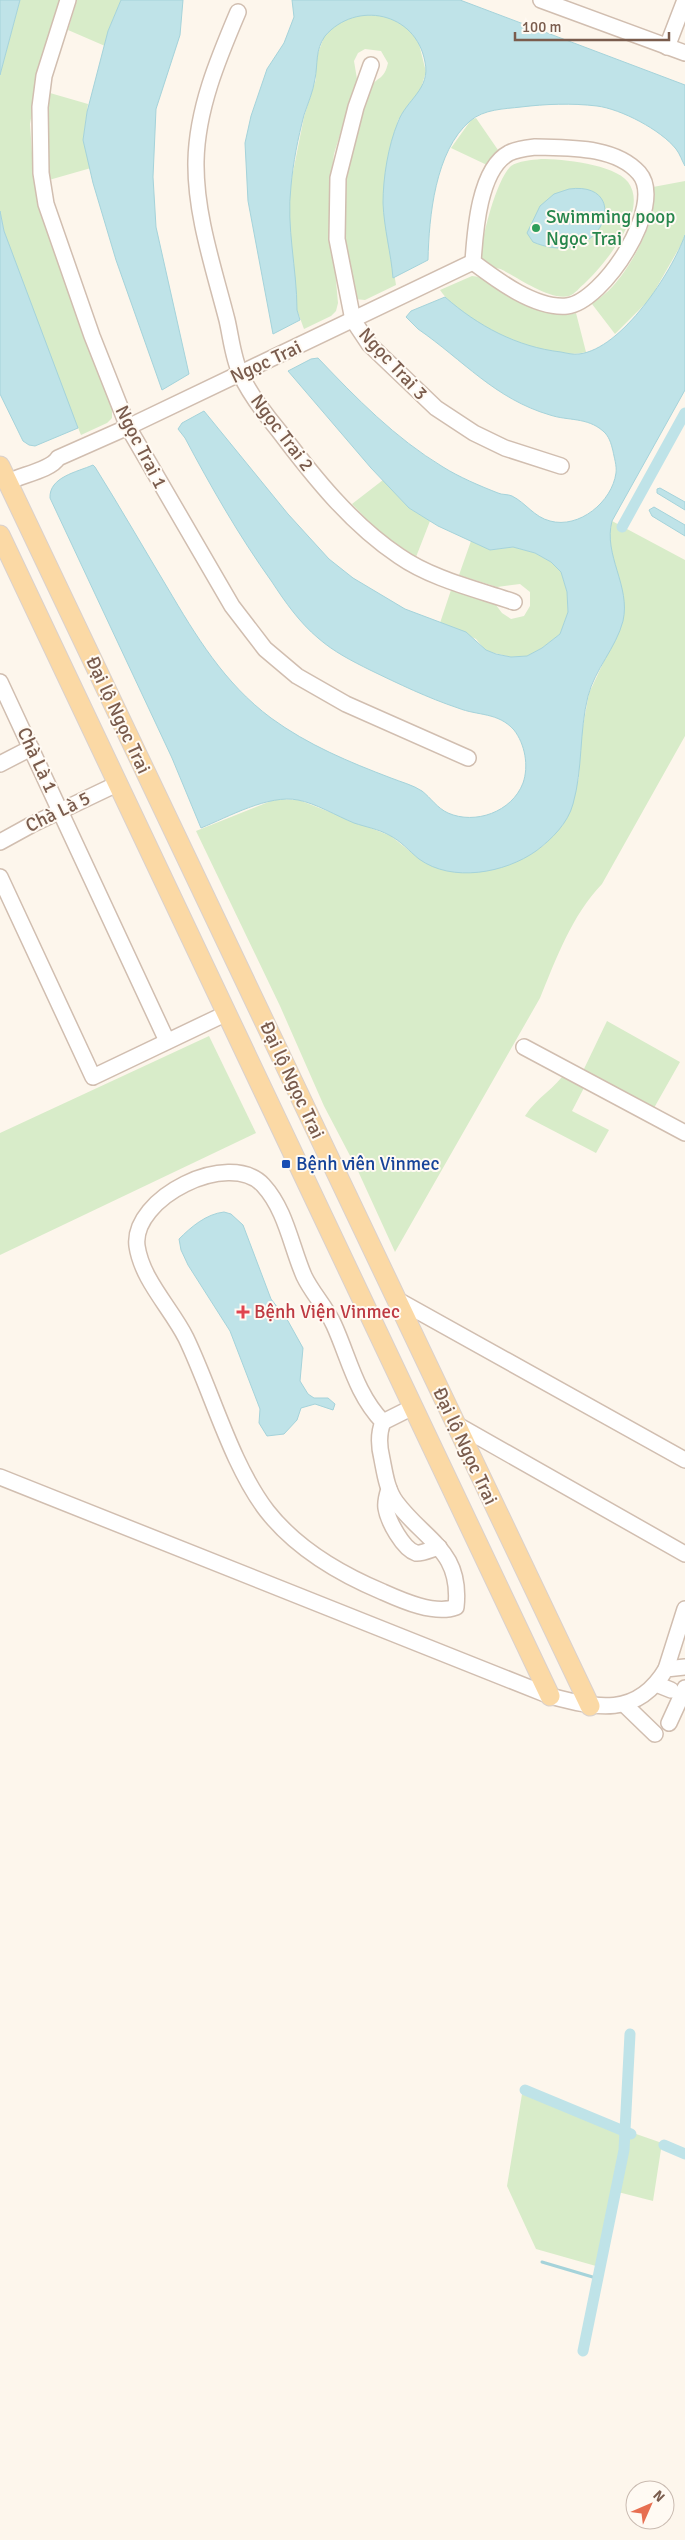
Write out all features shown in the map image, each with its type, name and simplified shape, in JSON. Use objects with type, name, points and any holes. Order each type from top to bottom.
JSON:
[{"type":"main road","name":"Đại lộ Ngọc Trai","points":[[2,478],[590,1706]]},
{"type":"main road","name":"Đại lộ Ngọc Trai","points":[[0,535],[225,1014],[550,1696]]},
{"type":"main road","points":[[303,1176],[331,1162]]},
{"type":"street","name":"Ngọc Trai 1","points":[[68,0],[44,76],[40,107],[41,173],[46,204],[92,336],[128,427],[227,598],[265,650],[297,676],[346,704],[468,758]]},
{"type":"street","points":[[541,0],[685,53]]},
{"type":"street","points":[[667,47],[685,0]]},
{"type":"street","name":"Ngọc Trai 2","points":[[238,12],[212,78],[201,118],[196,160],[197,194],[240,374],[261,408],[323,486],[355,520],[385,546],[408,562],[432,573],[514,602]]},
{"type":"street","name":"Ngọc Trai 3","points":[[371,65],[356,107],[338,178],[337,239],[353,320],[369,344],[397,373],[436,408],[474,433],[505,448],[561,466]]},
{"type":"street","points":[[536,147],[582,149],[626,163],[640,174],[646,183],[647,206],[629,247],[598,288],[576,304],[552,304],[523,295],[496,279],[473,262],[475,233],[482,195],[498,163],[510,152],[536,147]]},
{"type":"street","name":"Ngọc Trai","points":[[2,478],[29,472],[33,466],[50,458],[58,458],[128,427],[473,262]]},
{"type":"street","name":"Chà Là 1","points":[[2,690],[31,748],[167,1041]]},
{"type":"street","points":[[0,764],[31,748]]},
{"type":"street","name":"Chà Là 5","points":[[0,842],[117,784]]},
{"type":"street","points":[[0,877],[93,1077],[225,1014]]},
{"type":"street","points":[[524,1047],[685,1133]]},
{"type":"street","points":[[382,1422],[370,1408],[354,1377],[326,1308],[304,1275],[280,1211],[262,1185],[248,1174],[223,1172],[188,1182],[154,1205],[142,1218],[137,1232],[140,1255],[148,1277],[184,1335],[240,1467],[267,1511],[304,1548],[350,1579],[397,1598],[448,1610],[456,1607],[457,1591],[454,1570],[439,1547],[395,1501],[389,1488],[380,1448],[382,1422],[413,1407]]},
{"type":"street","points":[[396,1299],[685,1460]]},
{"type":"street","points":[[454,1423],[642,1534],[685,1554]]},
{"type":"street","points":[[0,1477],[550,1696],[590,1706],[625,1704],[637,1699],[656,1684],[666,1669],[685,1609]]},
{"type":"street","points":[[389,1488],[386,1499],[386,1511],[401,1542],[409,1550],[418,1554],[439,1547]]},
{"type":"street","points":[[666,1669],[685,1667]]},
{"type":"street","points":[[656,1684],[678,1689],[669,1723]]},
{"type":"street","points":[[625,1704],[655,1734]]},
{"type":"green space","points":[[20,0],[61,0],[39,73],[30,124],[34,182],[43,218],[112,409],[112,418],[107,423],[81,435],[60,384],[4,231],[0,211],[0,75]]},
{"type":"green space","points":[[77,0],[121,0],[108,31],[105,46],[68,30]]},
{"type":"green space","points":[[374,10],[402,21],[410,29],[419,44],[426,72],[420,91],[398,120],[383,203],[396,285],[365,300],[354,299],[350,296],[344,214],[344,193],[349,153],[368,92],[373,84],[382,76],[388,63],[381,51],[365,49],[358,53],[354,61],[357,79],[334,154],[330,186],[338,303],[336,311],[331,316],[304,329],[297,310],[289,220],[290,187],[304,117],[316,79],[316,59],[325,34],[339,21],[353,13]]},
{"type":"green space","points":[[50,93],[88,104],[83,140],[91,168],[49,180],[46,121]]},
{"type":"green space","points":[[476,118],[498,150],[487,165],[451,148],[471,120]]},
{"type":"green space","points":[[541,159],[587,164],[611,171],[628,182],[633,194],[633,208],[622,237],[593,275],[569,296],[562,297],[546,293],[492,266],[481,257],[484,236],[495,195],[506,173],[511,166],[517,163]]},
{"type":"green space","points":[[685,181],[685,235],[682,243],[650,299],[615,334],[592,304],[613,286],[628,266],[643,240],[652,212],[653,187]]},
{"type":"green space","points":[[472,276],[496,284],[537,307],[551,312],[564,315],[576,313],[586,352],[569,354],[549,352],[528,346],[506,338],[466,315],[451,303],[440,290]]},
{"type":"green space","points":[[383,480],[409,508],[430,521],[416,557],[379,532],[352,504]]},
{"type":"green space","points":[[612,521],[685,560],[685,736],[602,884],[591,896],[573,923],[540,998],[395,1252],[358,1171],[324,1106],[280,1006],[196,831],[276,799],[299,800],[391,836],[418,858],[442,869],[475,872],[500,868],[530,855],[544,845],[563,825],[579,778],[580,743],[589,693],[623,621],[621,586],[609,547],[609,533]]},
{"type":"green space","points":[[471,541],[490,550],[513,547],[535,553],[551,562],[561,572],[567,592],[568,612],[560,634],[542,648],[527,656],[511,657],[486,651],[476,639],[440,623],[452,587],[493,601],[502,613],[511,619],[524,616],[530,606],[530,592],[520,584],[497,587],[459,575]]},
{"type":"green space","points":[[607,1021],[680,1062],[650,1115],[588,1080],[572,1111],[609,1130],[596,1153],[525,1116],[567,1070],[583,1071]]},
{"type":"green space","points":[[209,1036],[256,1133],[0,1255],[0,1133]]},
{"type":"green space","points":[[523,2088],[596,2120],[662,2143],[653,2201],[618,2192],[603,2268],[536,2249],[507,2186]]},
{"type":"water","points":[[0,0],[20,0],[0,75]]},
{"type":"water","points":[[121,0],[183,0],[180,35],[156,109],[153,177],[156,227],[189,374],[162,390],[116,260],[93,183],[83,140],[87,112],[108,31]]},
{"type":"water","points":[[292,0],[460,0],[685,85],[685,166],[676,149],[661,135],[640,121],[607,108],[578,104],[549,105],[501,109],[481,114],[470,121],[458,134],[449,149],[442,167],[432,205],[428,260],[393,278],[383,203],[385,173],[391,141],[402,114],[421,87],[426,71],[425,62],[419,45],[410,32],[398,22],[368,15],[352,18],[338,25],[325,36],[318,52],[312,93],[304,115],[296,150],[290,201],[297,310],[300,320],[273,334],[248,201],[245,143],[251,116],[267,69],[284,43],[294,17]]},
{"type":"water","points":[[569,189],[589,190],[601,198],[605,210],[602,223],[593,236],[578,245],[558,248],[533,242],[527,233],[540,206],[554,194]]},
{"type":"water","points":[[0,211],[4,231],[78,428],[35,446],[23,441],[0,394]]},
{"type":"water","points":[[685,235],[685,390],[612,521],[611,546],[623,595],[623,621],[616,640],[591,686],[583,723],[576,791],[571,811],[559,830],[536,851],[523,859],[494,870],[462,873],[432,866],[419,859],[397,840],[385,833],[354,823],[319,807],[298,800],[274,800],[262,803],[201,828],[172,758],[50,498],[54,485],[65,476],[93,465],[95,467],[200,641],[239,690],[271,718],[299,737],[329,752],[411,785],[448,813],[470,817],[492,813],[510,802],[518,793],[525,776],[525,755],[521,742],[514,730],[508,724],[495,717],[465,711],[370,670],[337,652],[311,632],[288,605],[248,547],[178,429],[182,423],[204,411],[288,514],[329,559],[353,578],[405,609],[466,632],[486,650],[511,657],[527,656],[542,648],[560,634],[568,612],[567,592],[561,572],[551,562],[535,553],[513,547],[490,550],[438,526],[409,508],[371,468],[288,371],[311,359],[318,358],[392,430],[425,456],[463,478],[500,494],[512,496],[544,519],[561,522],[572,521],[583,517],[601,503],[613,484],[616,465],[611,442],[605,433],[590,423],[550,415],[512,399],[480,378],[418,329],[406,317],[411,311],[445,297],[471,317],[499,334],[545,349],[579,354],[595,349],[628,324],[657,288]]},
{"type":"water","points":[[660,488],[685,502],[685,510],[657,493],[657,489]]},
{"type":"water","points":[[654,507],[685,525],[685,536],[652,516],[649,510]]},
{"type":"water","points":[[224,1212],[231,1214],[243,1225],[271,1299],[288,1321],[303,1348],[300,1381],[308,1394],[314,1398],[328,1398],[335,1404],[333,1410],[315,1404],[301,1408],[297,1420],[284,1434],[267,1436],[259,1423],[260,1409],[230,1331],[188,1265],[181,1250],[179,1239],[189,1230],[205,1218]]},
{"type":"waterway","points":[[622,527],[685,413]]},
{"type":"waterway","points":[[583,2351],[624,2150],[630,2034]]},
{"type":"waterway","points":[[525,2090],[631,2134]]},
{"type":"waterway","points":[[664,2145],[685,2154]]},
{"type":"waterway","points":[[542,2262],[596,2278]]},
{"type":"place","name":"Swimming poop Ngọc Trai","points":[[536,228]]},
{"type":"place","name":"Bệnh viên Vinmec","points":[[286,1164]]},
{"type":"place","name":"Bệnh Viện Vinmec","points":[[243,1312]]}]
